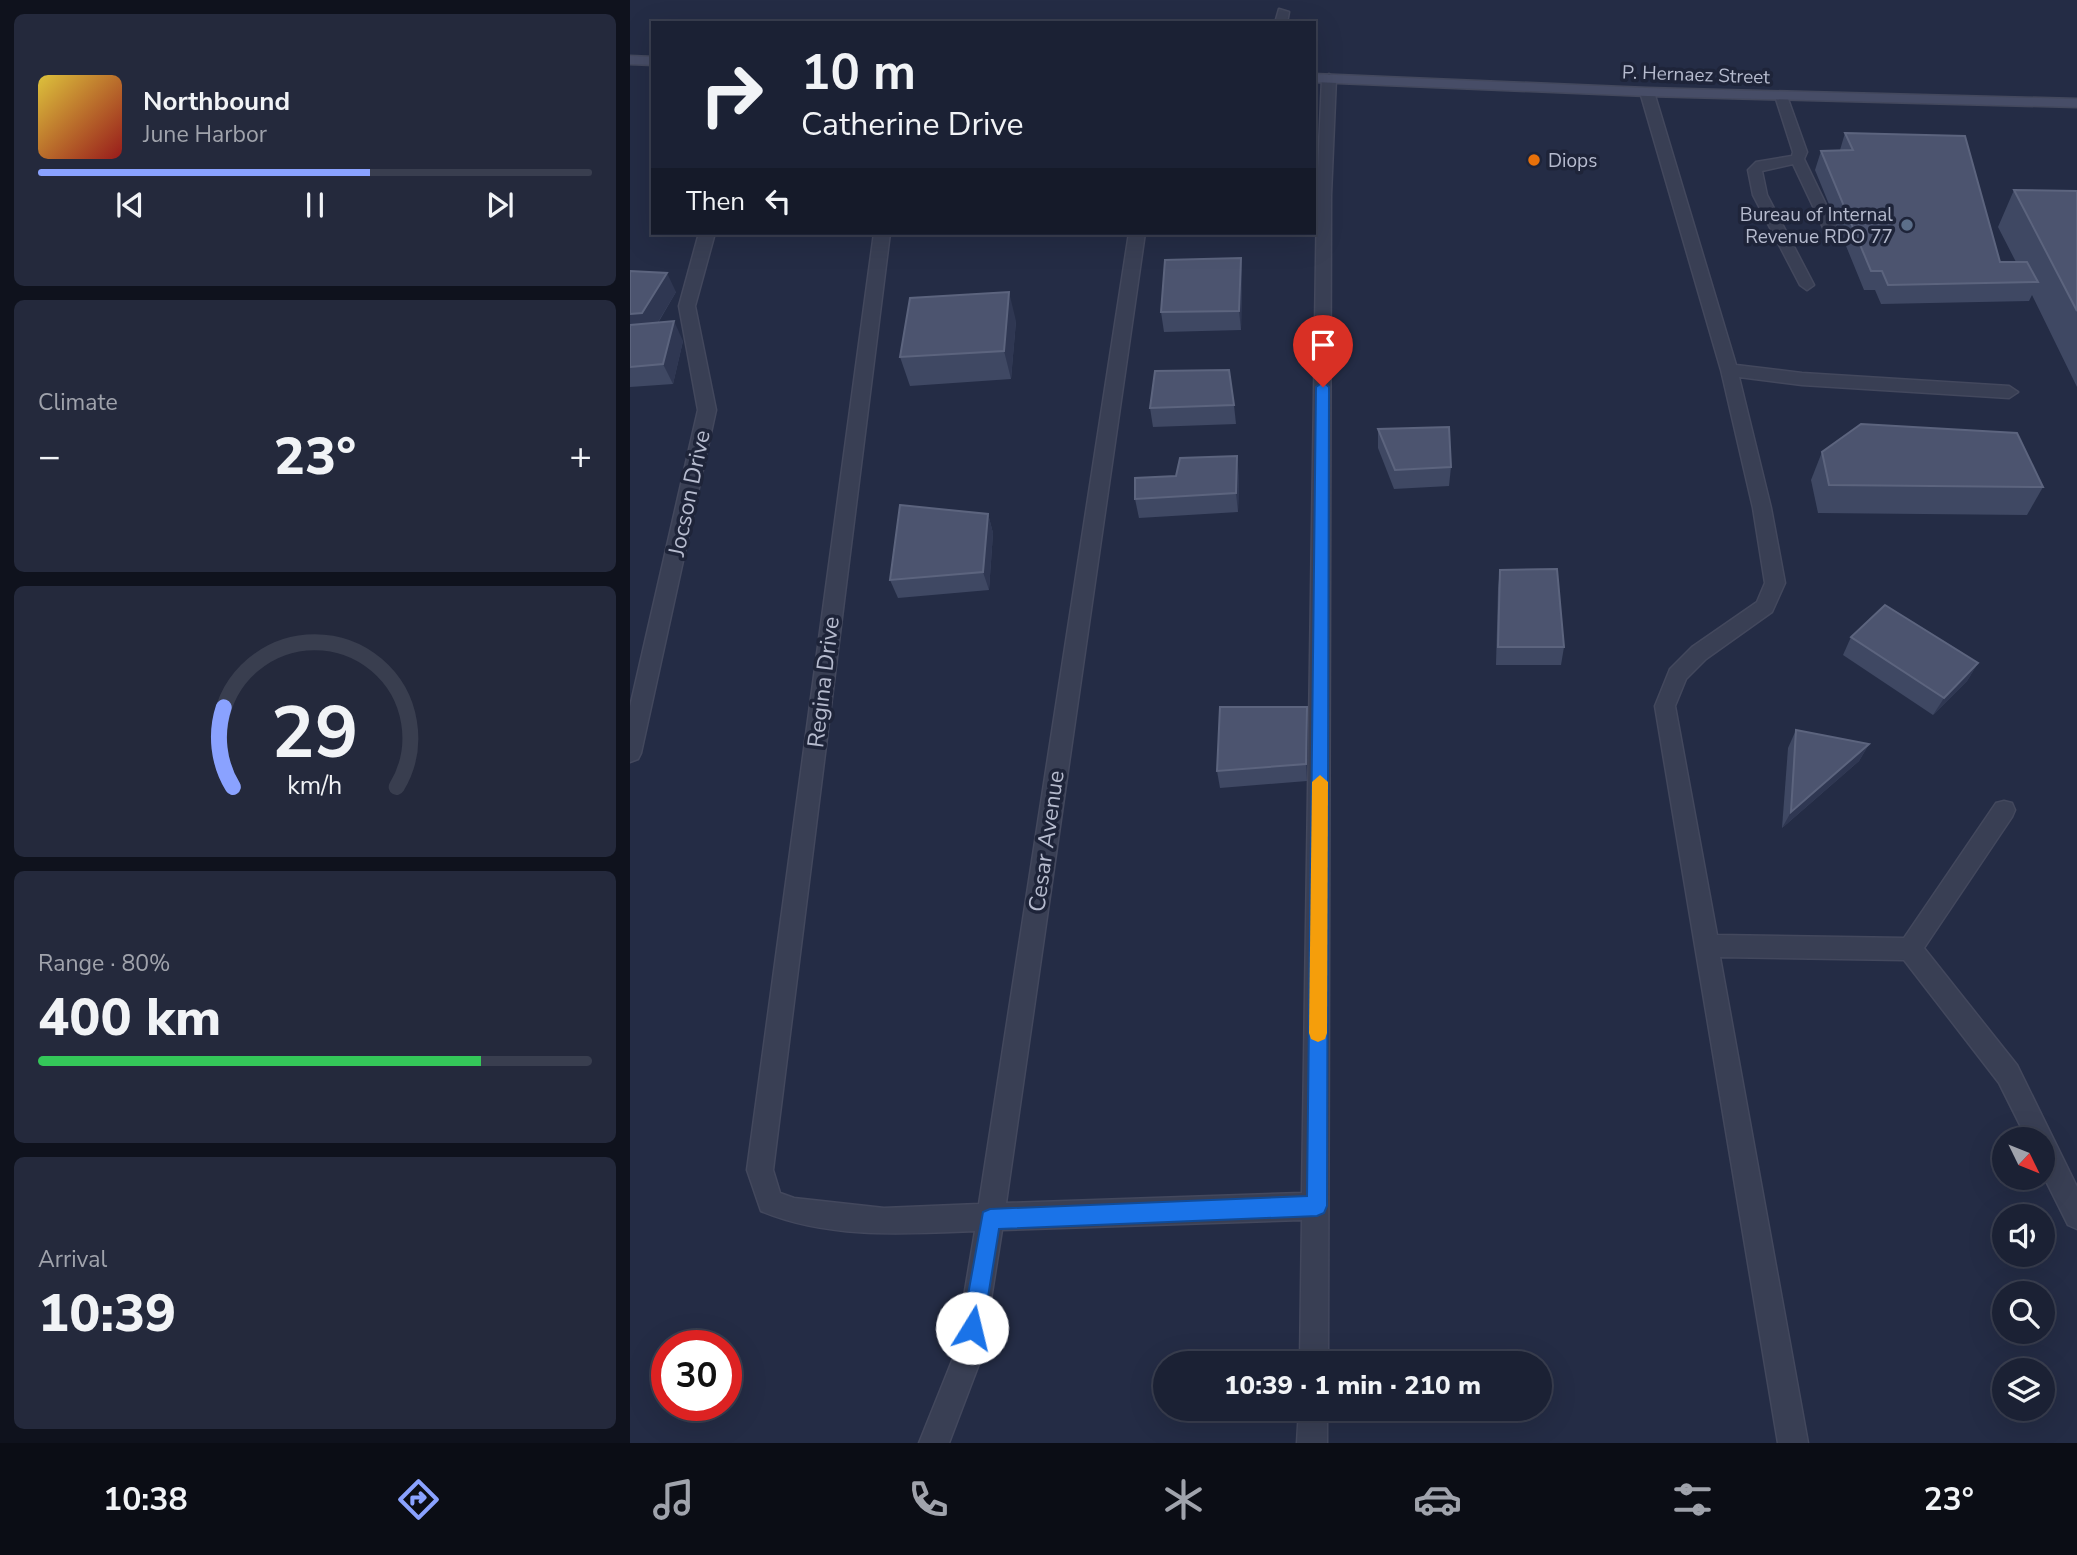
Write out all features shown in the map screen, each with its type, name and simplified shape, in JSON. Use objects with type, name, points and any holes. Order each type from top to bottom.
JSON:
[{"type":"main road","points":[[630,60],[651,61]]},
{"type":"main road","name":"P. Hernaez Street","points":[[1322,78],[1647,92],[2077,103]]},
{"type":"street","points":[[1314,1351],[1317,1206],[1319,195],[1322,78]]},
{"type":"street","points":[[1647,92],[1729,370],[1762,508],[1774,583],[1765,607],[1699,653],[1676,675],[1665,706],[1793,1443]]},
{"type":"street","name":"Jocson Drive","points":[[630,753],[707,410],[687,306],[706,235]]},
{"type":"street","name":"Regina Drive","points":[[882,235],[760,1170],[770,1202],[794,1211],[884,1221],[990,1219]]},
{"type":"street","name":"Cesar Avenue","points":[[934,1443],[968,1356],[1136,235]]},
{"type":"street","points":[[1729,370],[1802,379],[2009,392]]},
{"type":"street","points":[[630,668],[651,664]]},
{"type":"street","points":[[1910,949],[2004,810]]},
{"type":"street","points":[[1707,946],[1910,949]]},
{"type":"street","points":[[1910,949],[2008,1074],[2034,1127]]},
{"type":"street","points":[[2055,1171],[2077,1216]]},
{"type":"street","points":[[990,1219],[1317,1206]]},
{"type":"street","points":[[1312,1443],[1313,1421]]},
{"type":"lane","points":[[1781,96],[1799,146],[1797,159],[1835,238]]},
{"type":"lane","points":[[1797,159],[1760,165],[1755,170],[1760,195],[1807,285]]},
{"type":"building","name":"Bureau of Internal Revenue RDO 77","points":[[1845,133],[1965,136],[2000,262],[2027,262],[2038,282],[1888,285],[1882,271],[1871,271],[1821,151],[1853,150]]},
{"type":"building","points":[[2014,190],[2077,191],[2077,311]]},
{"type":"building","points":[[1241,258],[1239,311],[1161,312],[1165,260]]},
{"type":"building","points":[[630,271],[667,273],[642,313],[630,314]]},
{"type":"building","points":[[1009,292],[1004,351],[900,357],[910,298]]},
{"type":"building","points":[[674,321],[663,364],[630,367],[630,325]]},
{"type":"building","points":[[1229,370],[1234,405],[1150,408],[1155,371]]},
{"type":"building","points":[[1861,424],[2017,433],[2043,487],[1829,485],[1822,452]]},
{"type":"building","points":[[1449,427],[1451,467],[1395,470],[1378,429]]},
{"type":"building","points":[[1237,456],[1236,493],[1135,499],[1135,478],[1176,476],[1180,458]]},
{"type":"building","points":[[900,505],[988,514],[983,572],[890,580]]},
{"type":"building","points":[[1557,569],[1564,647],[1498,647],[1500,570]]},
{"type":"building","points":[[1885,605],[1978,663],[1944,698],[1851,637]]},
{"type":"building","points":[[1220,707],[1307,707],[1306,764],[1217,771]]},
{"type":"building","points":[[1796,730],[1869,744],[1791,812]]},
{"type":"slow traffic","points":[[1318,1033],[1320,782]]},
{"type":"place","name":"Diops","points":[[1534,160]]},
{"type":"place","name":"Bureau of Internal Revenue RDO 77","points":[[1907,225]]},
{"type":"route","points":[[972,1328],[990,1219],[1317,1206],[1323,387]]}]
